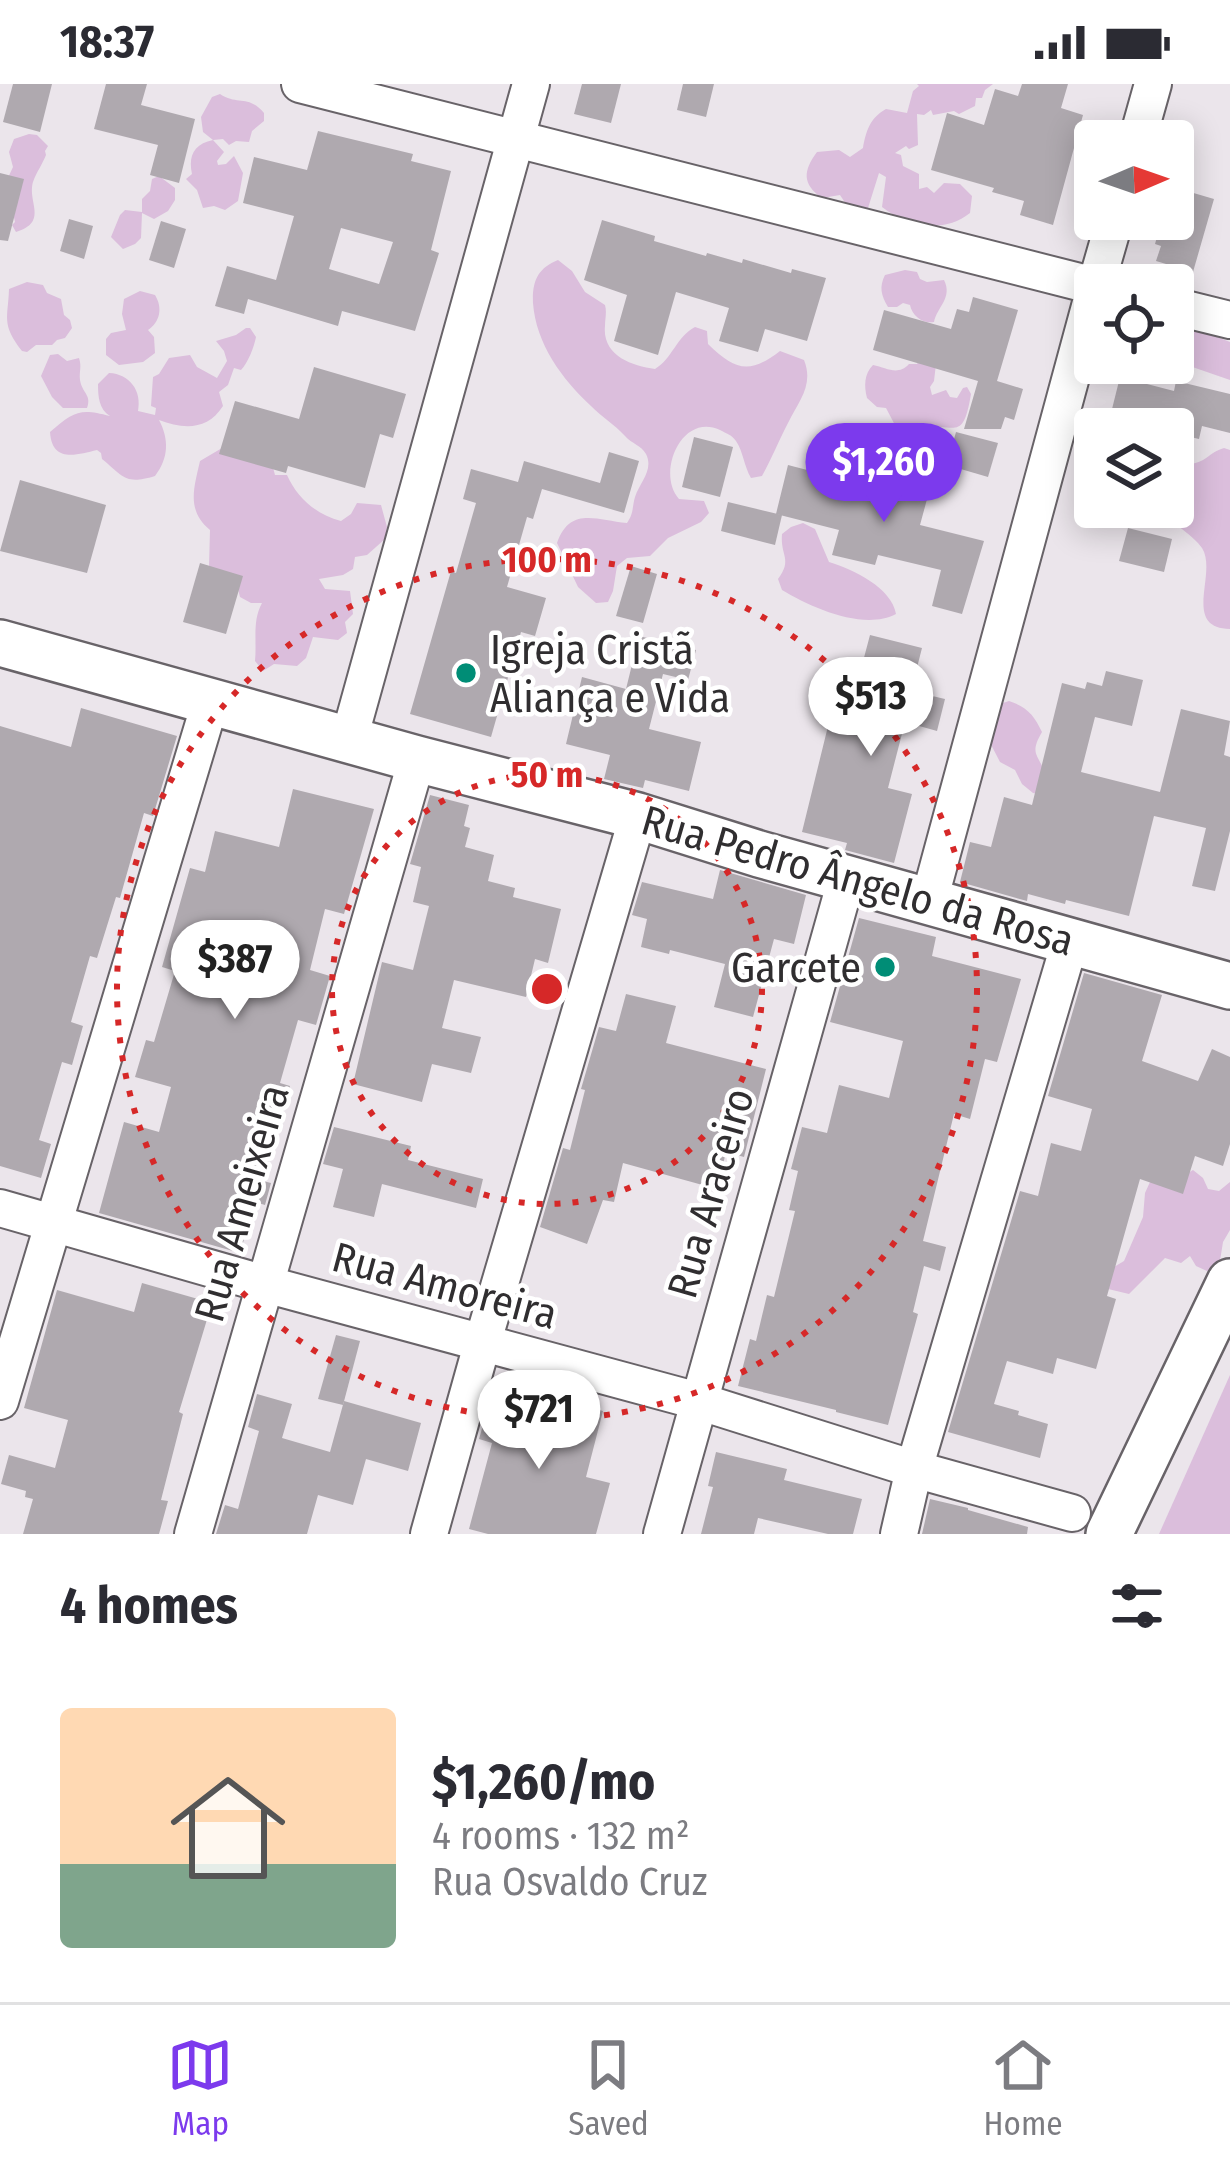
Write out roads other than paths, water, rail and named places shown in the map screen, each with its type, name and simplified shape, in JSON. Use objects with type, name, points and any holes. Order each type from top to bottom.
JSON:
[{"type":"main road","name":"Rua Pedro Ângelo da Rosa","points":[[0,643],[638,816],[1230,986]]},
{"type":"main road","points":[[1090,1524],[1230,1282]]},
{"type":"street","points":[[300,84],[1074,281]]},
{"type":"street","points":[[349,739],[530,84]]},
{"type":"street","points":[[1143,120],[1153,84]]},
{"type":"street","points":[[1194,311],[1230,320]]},
{"type":"street","points":[[928,901],[1074,363]]},
{"type":"street","points":[[0,1401],[212,700]]},
{"type":"street","name":"Rua Ameixeira","points":[[193,1534],[417,759]]},
{"type":"street","points":[[429,1534],[638,816]]},
{"type":"street","name":"Rua Araceiro","points":[[662,1534],[847,877]]},
{"type":"street","points":[[899,1534],[914,1469],[1070,942]]},
{"type":"street","name":"Rua Amoreira","points":[[0,1208],[698,1401],[1090,1524]]},
{"type":"place","name":"Igreja Cristã Aliança e Vida","points":[[466,673]]},
{"type":"place","name":"Garcete","points":[[885,967]]}]
